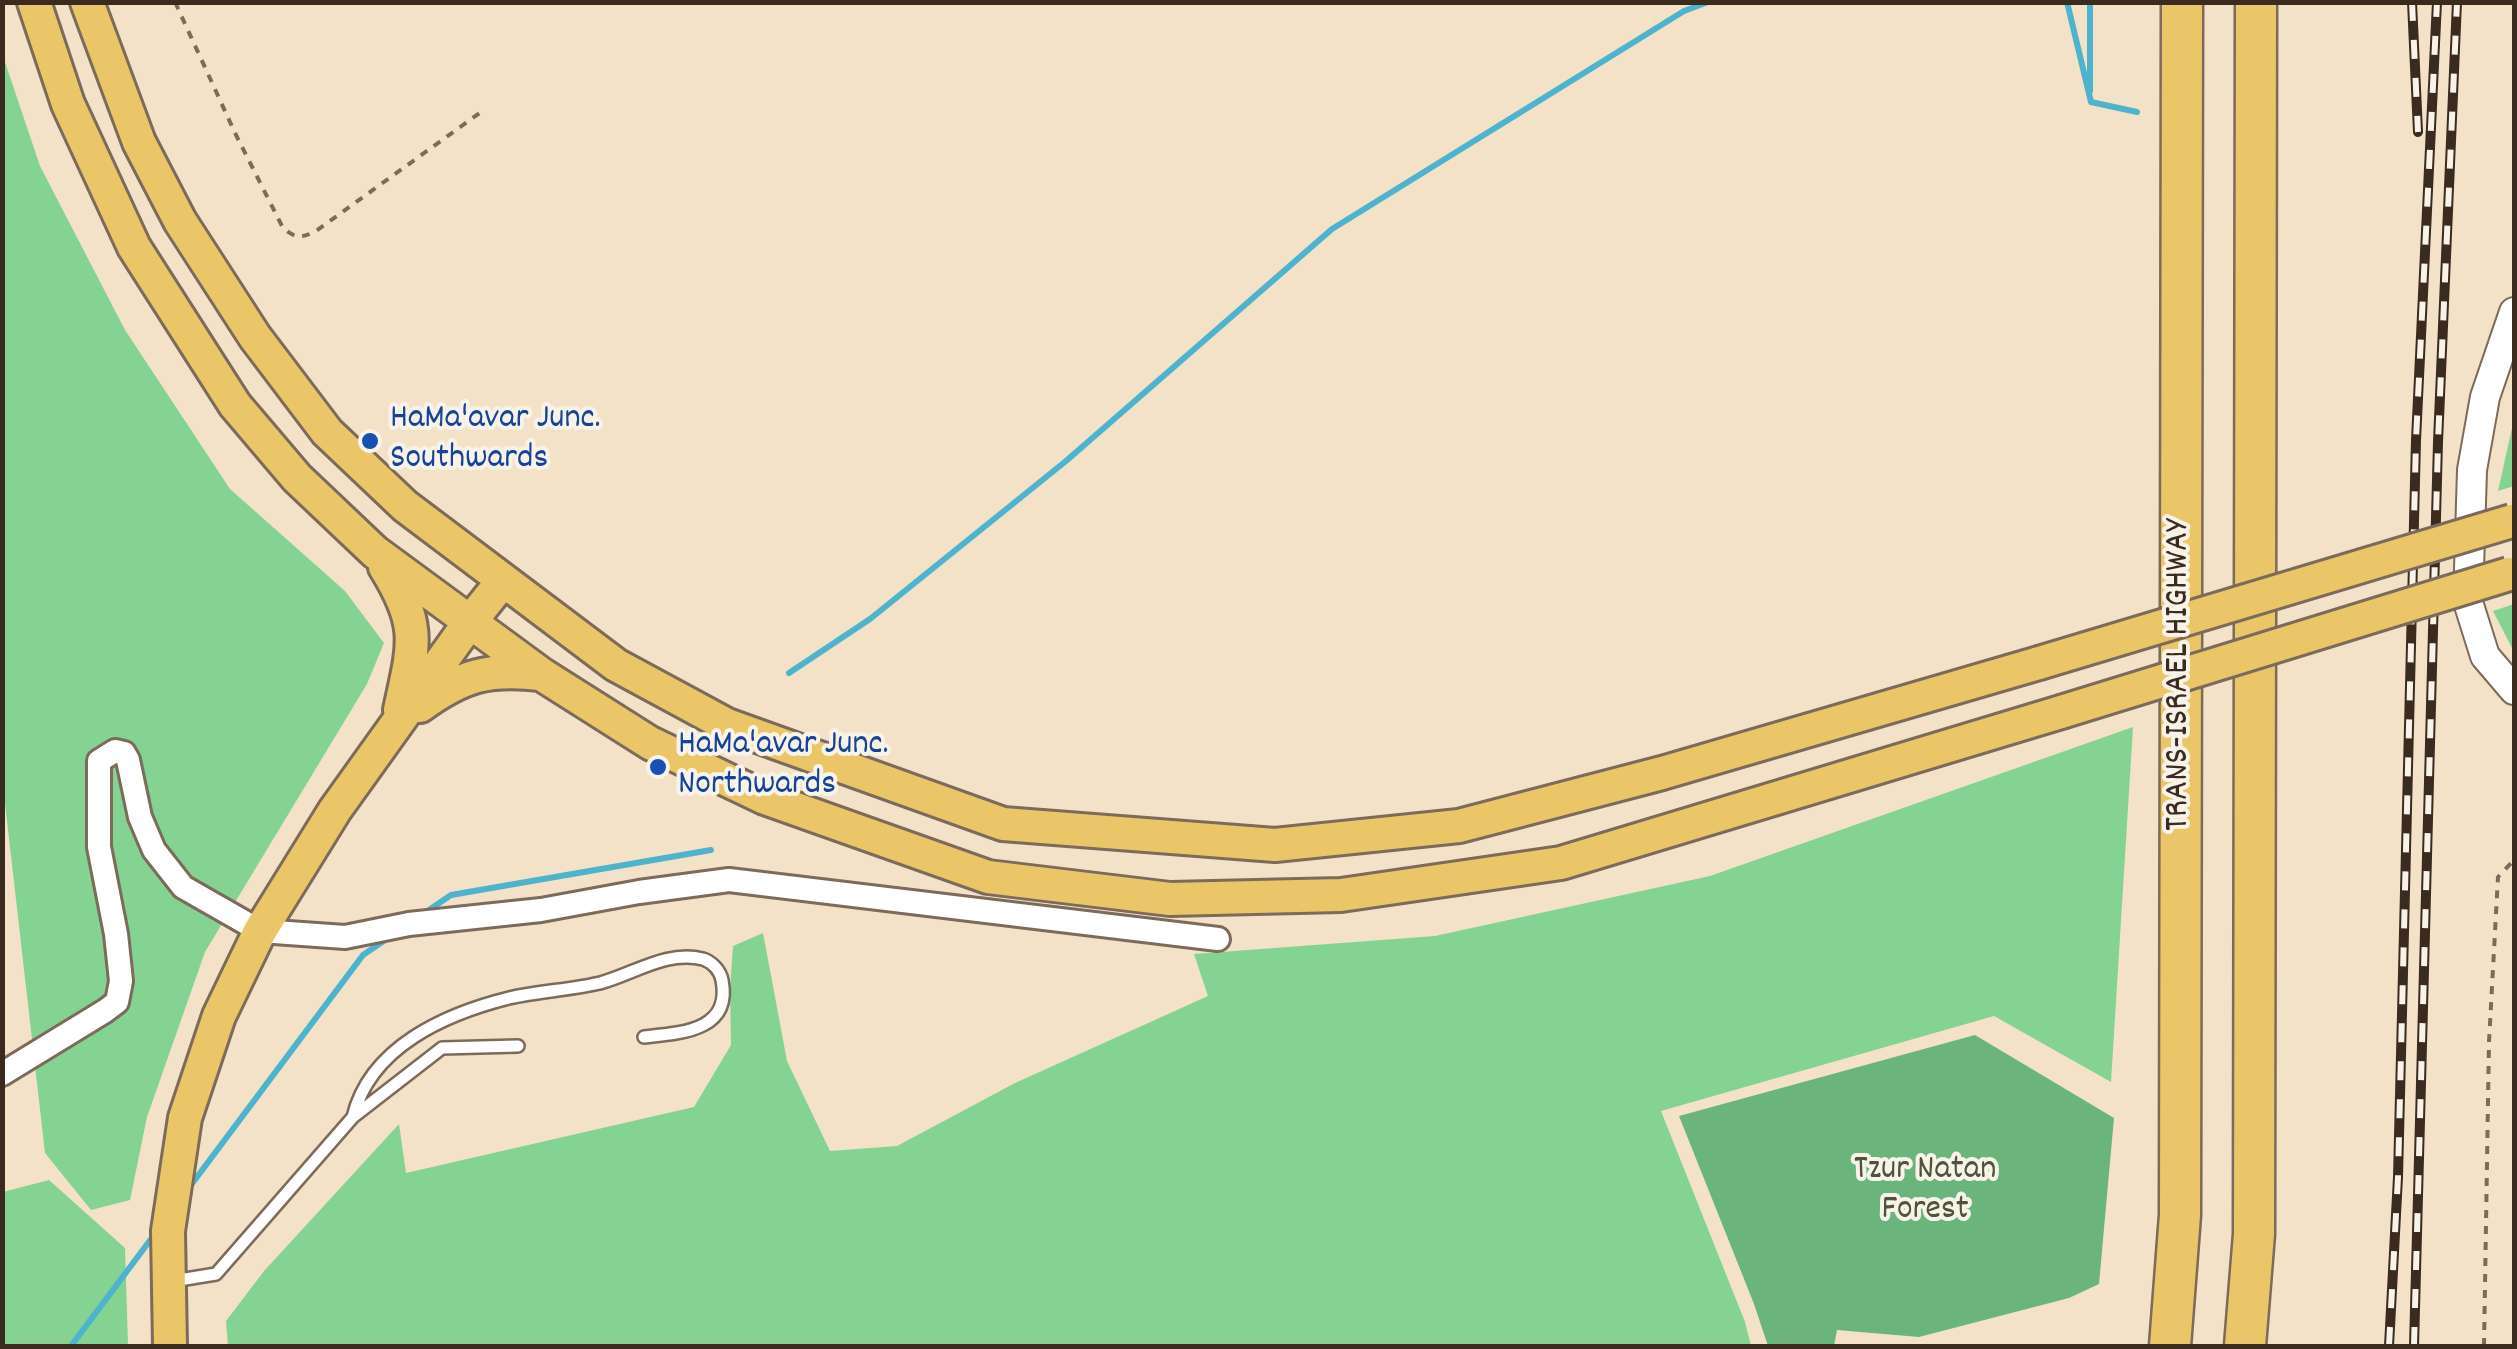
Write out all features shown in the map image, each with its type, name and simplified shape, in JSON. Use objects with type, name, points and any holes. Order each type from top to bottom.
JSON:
[{"type":"highway","name":"TRANS-ISRAEL HIGHWAY","points":[[2170,1346],[2180,1215],[2182,2]]},
{"type":"highway","points":[[2246,1346],[2254,1234],[2256,2]]},
{"type":"main road","points":[[34,2],[68,104],[134,248],[235,405],[297,478],[375,552],[469,624],[650,743],[765,798],[988,877],[1170,899],[1342,895],[1561,863],[2512,573]]},
{"type":"main road","points":[[87,2],[140,142],[180,221],[255,337],[328,432],[405,506],[616,665],[727,724],[1003,824],[1276,846],[1460,826],[1662,773],[2039,664],[2513,520]]},
{"type":"main road","points":[[375,552],[407,606],[413,630],[413,653],[396,724]]},
{"type":"main road","points":[[170,1346],[168,1232],[186,1118],[219,1016],[260,931],[335,810],[502,582]]},
{"type":"main road","points":[[396,724],[451,684],[475,674],[541,674]]},
{"type":"street","points":[[2514,312],[2485,398],[2472,470],[2468,585],[2474,630],[2485,656],[2514,690]]},
{"type":"street","points":[[2,1074],[105,1011],[117,1002],[121,992],[116,934],[99,846],[99,761],[115,751],[124,753],[140,817],[154,850],[183,887],[260,931],[345,938],[409,924],[541,910],[729,880],[1218,939]]},
{"type":"lane","points":[[353,1117],[359,1093],[384,1058],[423,1030],[475,1008],[626,976],[658,960],[707,960],[721,972],[725,993],[721,1010],[708,1023],[686,1032],[644,1037]]},
{"type":"lane","points":[[168,1282],[216,1274],[353,1117],[442,1048],[518,1046]]},
{"type":"path","points":[[175,2],[244,150],[284,228],[292,236],[302,238],[316,232],[481,112]]},
{"type":"path","points":[[2484,1346],[2489,1042],[2498,877],[2514,860]]},
{"type":"green space","points":[[2,53],[40,166],[125,330],[230,489],[345,591],[384,643],[367,684],[205,952],[147,1117],[130,1200],[91,1210],[45,1153],[3,786]]},
{"type":"green space","points":[[2514,419],[2514,486],[2498,491]]},
{"type":"green space","points":[[2514,604],[2514,652],[2493,611]]},
{"type":"green space","points":[[2133,727],[2111,1082],[1994,1016],[1661,1111],[1751,1346],[228,1346],[226,1321],[264,1271],[399,1124],[406,1173],[694,1107],[731,1045],[733,946],[763,933],[787,1061],[830,1151],[897,1146],[1015,1083],[1208,996],[1194,954],[1435,936],[1710,876]]},
{"type":"green space","name":"Tzur Natan Forest","points":[[1975,1035],[2114,1118],[2099,1284],[2069,1298],[1919,1337],[1837,1330],[1834,1346],[1768,1346],[1679,1116]]},
{"type":"green space","points":[[49,1180],[125,1248],[128,1346],[3,1346],[3,1192]]},
{"type":"waterway","points":[[789,673],[870,619],[1066,461],[1332,229],[1684,11],[1708,2]]},
{"type":"waterway","points":[[2067,2],[2091,102],[2137,112]]},
{"type":"waterway","points":[[2090,2],[2090,91]]},
{"type":"waterway","points":[[423,914],[451,895],[711,850]]},
{"type":"waterway","points":[[188,1189],[363,955],[388,938]]},
{"type":"waterway","points":[[71,1346],[157,1231]]},
{"type":"railway","points":[[2412,2],[2418,132]]},
{"type":"railway","points":[[2389,1346],[2398,1177],[2416,440],[2437,2]]},
{"type":"railway","points":[[2414,1346],[2438,442],[2457,2]]},
{"type":"place","name":"HaMa'avar Junc. Southwards","points":[[370,441]]},
{"type":"place","name":"HaMa'avar Junc. Northwards","points":[[658,767]]}]
